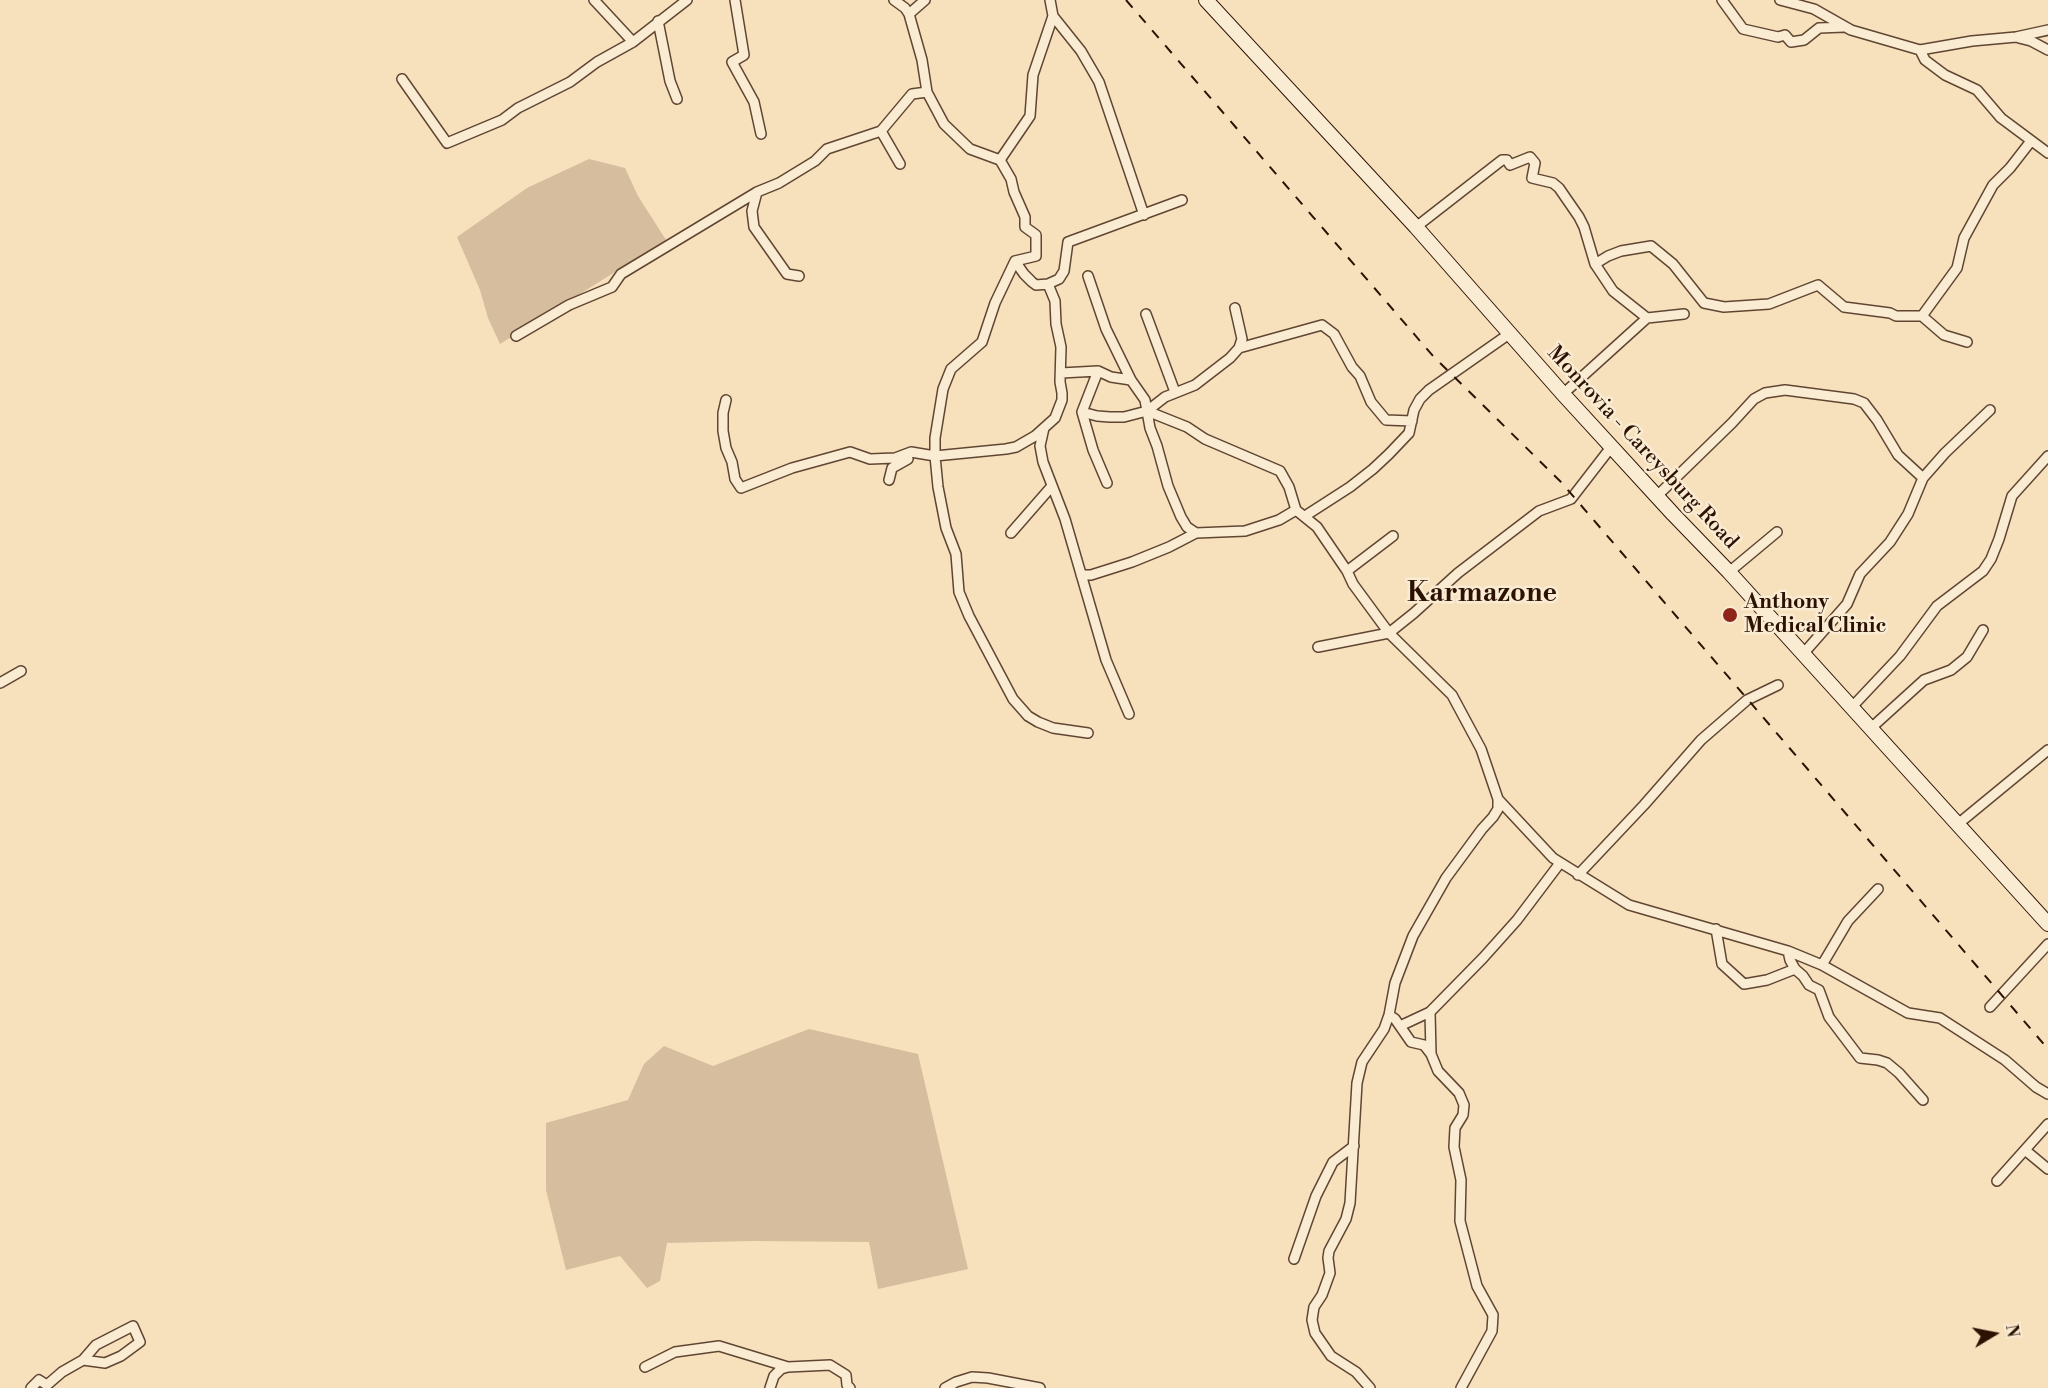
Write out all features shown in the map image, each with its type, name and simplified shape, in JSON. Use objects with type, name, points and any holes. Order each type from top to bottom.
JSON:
[{"type":"main road","name":"Monrovia - Careysburg Road","points":[[1206,0],[1416,227],[1563,394],[1729,572],[2048,924]]},
{"type":"street","points":[[594,0],[633,42]]},
{"type":"street","points":[[402,79],[447,143],[502,120],[518,108],[570,82],[597,62],[633,42],[687,0]]},
{"type":"street","points":[[735,0],[744,55],[732,62],[754,102],[761,134]]},
{"type":"street","points":[[894,0],[909,14],[922,60],[927,92],[944,124],[970,149],[1000,160],[1011,179],[1025,217],[1025,227],[1036,235],[1036,256],[1015,261]]},
{"type":"street","points":[[909,14],[925,0]]},
{"type":"street","points":[[1050,0],[1053,16],[1081,51],[1099,82],[1144,215]]},
{"type":"street","points":[[1722,0],[1743,29],[1778,37],[1785,35],[1791,42],[1804,40],[1821,28],[1845,27]]},
{"type":"street","points":[[1780,0],[1814,9],[1845,27],[1920,50],[1972,41],[2016,38],[2048,30]]},
{"type":"street","points":[[1000,160],[1030,116],[1033,75],[1053,16]]},
{"type":"street","points":[[658,21],[670,81],[677,99]]},
{"type":"street","points":[[2016,38],[2031,41],[2048,50]]},
{"type":"street","points":[[1920,50],[1925,60],[1945,75],[1977,90],[2001,118],[2048,153]]},
{"type":"street","points":[[516,336],[569,305],[612,287],[621,274],[757,192],[779,183],[815,161],[827,149],[881,131],[912,94],[927,92]]},
{"type":"street","points":[[881,131],[900,164]]},
{"type":"street","points":[[1922,316],[1957,268],[1964,238],[1993,185],[2031,141]]},
{"type":"street","points":[[1416,227],[1502,160],[1508,160],[1510,165],[1530,157],[1535,162],[1532,178],[1553,183],[1579,217],[1595,264],[1613,291],[1647,318]]},
{"type":"street","points":[[757,192],[752,212],[754,227],[787,274],[799,276]]},
{"type":"street","points":[[1015,261],[1023,274],[1036,285],[1048,284],[1059,279],[1064,271],[1068,242],[1182,200]]},
{"type":"street","points":[[1595,264],[1608,255],[1651,246],[1672,264],[1704,303],[1724,307],[1769,304],[1818,285],[1844,307],[1890,313],[1896,316],[1922,316],[1944,335],[1967,342]]},
{"type":"street","points":[[1015,261],[995,303],[982,342],[951,369],[943,388],[935,456],[946,528],[956,554],[959,592],[969,616],[1013,699],[1028,716],[1038,722],[1053,728],[1088,733]]},
{"type":"street","points":[[1088,276],[1106,329],[1131,380],[1145,400],[1150,428],[1174,502],[1187,527],[1196,533]]},
{"type":"street","points":[[726,400],[723,431],[735,479],[741,488],[792,468],[850,452],[870,459],[896,458],[911,452],[935,456],[998,451],[1016,447],[1035,436],[1055,418],[1062,400],[1061,347],[1056,324],[1055,301],[1048,284]]},
{"type":"street","points":[[1082,412],[1097,416],[1124,417],[1147,411],[1175,392],[1195,385],[1230,358],[1239,348],[1242,339],[1235,308]]},
{"type":"street","points":[[1146,314],[1175,392]]},
{"type":"street","points":[[1563,394],[1647,318],[1684,314]]},
{"type":"street","points":[[1239,348],[1322,325],[1334,334],[1352,367],[1360,376],[1371,402],[1386,420],[1412,421]]},
{"type":"street","points":[[1305,516],[1373,469],[1409,433],[1414,410],[1429,390],[1509,334]]},
{"type":"street","points":[[1060,373],[1098,371],[1131,380]]},
{"type":"street","points":[[1098,371],[1082,412],[1093,450],[1107,483]]},
{"type":"street","points":[[1657,496],[1754,399],[1766,393],[1785,390],[1854,399],[1864,403],[1898,455],[1923,477]]},
{"type":"street","points":[[1803,654],[1847,604],[1860,574],[1896,532],[1908,514],[1923,477],[1990,410]]},
{"type":"street","points":[[1147,411],[1187,427],[1205,439],[1280,471],[1289,487],[1296,510],[1317,527],[1347,571],[1353,584],[1389,633],[1452,695],[1481,750],[1498,799],[1498,809],[1446,878],[1413,936],[1395,984],[1389,1015],[1376,1044],[1362,1062],[1354,1101],[1350,1203],[1346,1219],[1329,1251],[1330,1273],[1322,1295],[1314,1307],[1312,1320],[1315,1333],[1330,1356],[1356,1372],[1370,1388]]},
{"type":"street","points":[[1044,428],[1040,446],[1043,462],[1065,519],[1106,660],[1129,714]]},
{"type":"street","points":[[1318,647],[1389,633],[1458,573],[1539,511],[1571,499],[1612,446]]},
{"type":"street","points":[[889,480],[892,468],[909,459],[911,452]]},
{"type":"street","points":[[1851,708],[1900,656],[1937,606],[1983,571],[1995,549],[2012,496],[2048,456]]},
{"type":"street","points":[[1011,533],[1052,486]]},
{"type":"street","points":[[1082,575],[1091,575],[1132,562],[1169,548],[1196,533],[1245,531],[1279,520],[1296,510]]},
{"type":"street","points":[[1729,572],[1777,532]]},
{"type":"street","points":[[1347,571],[1393,536]]},
{"type":"street","points":[[1870,729],[1924,680],[1951,670],[1967,657],[1983,630]]},
{"type":"street","points":[[0,683],[21,671]]},
{"type":"street","points":[[1578,875],[1701,740],[1747,700],[1778,685]]},
{"type":"street","points":[[1958,824],[2048,750]]},
{"type":"street","points":[[1498,799],[1541,846],[1560,863],[1629,905],[1788,951],[1822,965],[1908,1013],[1940,1018],[2005,1060],[2036,1087],[2048,1094]]},
{"type":"street","points":[[1400,1026],[1430,1012],[1503,935],[1560,863]]},
{"type":"street","points":[[1822,965],[1848,921],[1878,889]]},
{"type":"street","points":[[1716,929],[1722,964],[1744,984],[1767,980],[1795,969]]},
{"type":"street","points":[[1990,1008],[2048,944]]},
{"type":"street","points":[[1788,951],[1795,969],[1807,983],[1820,990],[1829,1017],[1860,1058],[1887,1063],[1923,1100]]},
{"type":"street","points":[[1430,1012],[1431,1054]]},
{"type":"street","points":[[1389,1015],[1411,1042],[1424,1045],[1431,1054],[1438,1071],[1459,1093],[1464,1105],[1463,1115],[1455,1128],[1454,1147],[1461,1180],[1460,1221],[1477,1286],[1493,1315],[1492,1331],[1461,1388]]},
{"type":"street","points":[[1997,1181],[2048,1124]]},
{"type":"street","points":[[1294,1259],[1316,1196],[1333,1162],[1354,1146]]},
{"type":"street","points":[[2025,1150],[2048,1168]]},
{"type":"street","points":[[31,1388],[39,1380],[47,1385],[62,1372],[83,1360],[96,1345],[133,1326],[140,1342],[121,1356],[105,1363],[83,1360]]},
{"type":"street","points":[[645,1367],[675,1352],[719,1346],[788,1367]]},
{"type":"street","points":[[770,1388],[774,1376],[781,1369],[830,1365],[846,1374],[847,1385],[850,1388]]},
{"type":"street","points":[[945,1388],[972,1377],[1040,1388]]},
{"type":"shaded area","points":[[589,159],[625,168],[638,196],[666,240],[500,344],[457,237],[527,188]]},
{"type":"shaded area","points":[[809,1029],[918,1054],[968,1269],[878,1289],[869,1242],[752,1241],[667,1243],[660,1281],[647,1288],[620,1256],[566,1270],[546,1190],[546,1123],[628,1100],[644,1064],[664,1046],[713,1066]]},
{"type":"railway","points":[[1126,0],[1433,356],[1561,482],[2048,1049]]},
{"type":"place","name":"Anthony Medical Clinic","points":[[1730,615]]},
{"type":"district","name":"Karmazone","points":[[1482,595]]}]
